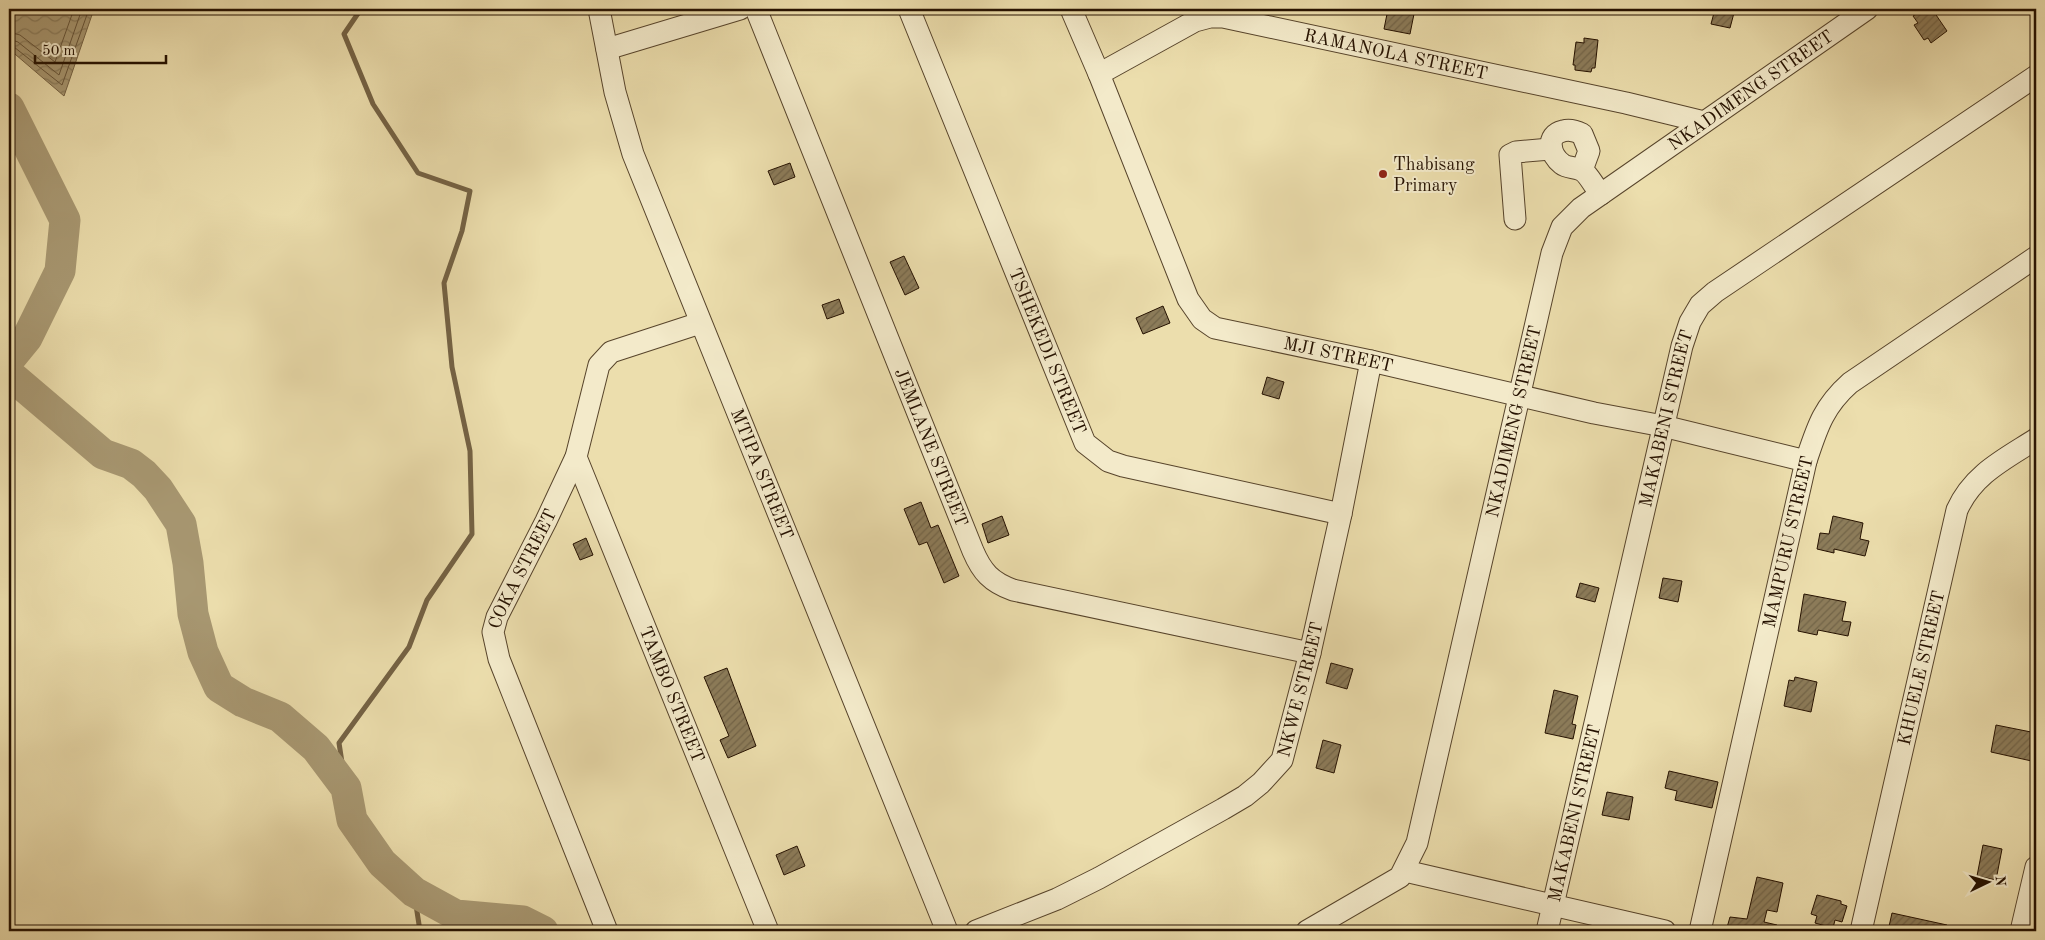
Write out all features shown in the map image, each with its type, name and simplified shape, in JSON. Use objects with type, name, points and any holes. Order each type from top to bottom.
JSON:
[{"type":"street","name":"MTIPA STREET","points":[[600,9],[615,92],[633,154],[947,931]]},
{"type":"street","points":[[607,49],[740,9]]},
{"type":"street","name":"JEMLANE STREET","points":[[756,9],[973,552],[984,572],[998,584],[1013,590],[1310,653]]},
{"type":"street","name":"TSHEKEDI STREET","points":[[909,9],[1085,443],[1108,461],[1123,466],[1341,514]]},
{"type":"street","name":"MJI STREET","points":[[1071,9],[1100,74],[1188,299],[1202,319],[1215,328],[1371,361],[1594,413],[1663,426],[1806,461]]},
{"type":"street","name":"NKADIMENG STREET","points":[[1307,931],[1390,883],[1404,871],[1417,843],[1472,594],[1558,237],[1571,217],[1600,194],[1867,9]]},
{"type":"street","name":"RAMANOLA STREET","points":[[1100,74],[1195,21],[1210,17],[1223,17],[1626,103],[1704,122]]},
{"type":"street","name":"MAKABENI STREET","points":[[1547,931],[1663,426],[1690,322],[1705,301],[1741,273],[1941,142],[2036,76]]},
{"type":"street","points":[[1550,149],[1556,133],[1566,130],[1582,134],[1589,151],[1582,170]]},
{"type":"street","points":[[1550,149],[1563,165],[1582,170],[1600,194]]},
{"type":"street","points":[[1515,219],[1510,155],[1530,150],[1550,149]]},
{"type":"street","name":"MAMPURU STREET","points":[[1700,931],[1806,461],[1819,420],[1833,398],[1850,383],[2036,257]]},
{"type":"street","name":"COKA STREET","points":[[608,931],[498,659],[493,632],[497,617],[576,457],[592,384],[604,358],[622,348],[700,323]]},
{"type":"street","name":"NKWE STREET","points":[[976,931],[1056,899],[1099,878],[1246,796],[1282,760],[1310,653],[1341,514],[1371,361]]},
{"type":"street","name":"KHUELE STREET","points":[[1861,931],[1957,510],[1975,481],[1986,471],[2036,439]]},
{"type":"street","name":"TAMBO STREET","points":[[576,457],[768,931]]},
{"type":"street","points":[[2021,931],[2036,867]]},
{"type":"street","points":[[1404,871],[1665,931]]},
{"type":"water","points":[[9,9],[94,9],[64,96],[9,49]]},
{"type":"building","points":[[1388,9],[1415,9],[1410,34],[1384,29]]},
{"type":"building","points":[[1715,9],[1735,9],[1730,28],[1711,24]]},
{"type":"building","points":[[1925,9],[1932,9],[1947,31],[1931,43],[1928,38],[1924,40],[1914,25],[1918,23],[1913,16]]},
{"type":"building","points":[[1584,38],[1598,40],[1595,68],[1592,68],[1591,72],[1575,70],[1575,65],[1573,65],[1576,42],[1584,43]]},
{"type":"building","points":[[790,163],[795,177],[774,185],[768,171]]},
{"type":"building","points":[[904,256],[919,288],[905,295],[890,262]]},
{"type":"building","points":[[839,299],[844,313],[827,319],[822,305]]},
{"type":"building","points":[[1163,306],[1170,323],[1143,334],[1136,318]]},
{"type":"building","points":[[1267,377],[1284,382],[1279,399],[1262,394]]},
{"type":"building","points":[[921,502],[931,528],[938,525],[959,576],[944,583],[927,542],[919,545],[904,509]]},
{"type":"building","points":[[1002,516],[1009,535],[988,543],[982,524]]},
{"type":"building","points":[[1833,516],[1863,523],[1860,539],[1869,541],[1865,556],[1834,549],[1834,553],[1817,549],[1820,533],[1829,534]]},
{"type":"building","points":[[586,538],[593,555],[580,560],[573,544]]},
{"type":"building","points":[[1663,578],[1682,581],[1678,602],[1659,598]]},
{"type":"building","points":[[1580,583],[1599,588],[1595,602],[1576,597]]},
{"type":"building","points":[[1804,594],[1846,602],[1842,621],[1851,622],[1848,636],[1818,630],[1817,635],[1798,631]]},
{"type":"building","points":[[1331,663],[1353,669],[1347,689],[1326,683]]},
{"type":"building","points":[[727,668],[756,746],[728,758],[720,740],[729,736],[704,677]]},
{"type":"building","points":[[1795,677],[1817,682],[1811,712],[1784,706],[1789,680],[1794,681]]},
{"type":"building","points":[[1554,690],[1578,696],[1572,724],[1576,725],[1573,739],[1545,733]]},
{"type":"building","points":[[1996,725],[2036,733],[2036,762],[1991,752]]},
{"type":"building","points":[[1323,740],[1341,745],[1334,773],[1316,768]]},
{"type":"building","points":[[1669,771],[1718,782],[1712,808],[1675,800],[1677,791],[1665,788]]},
{"type":"building","points":[[1607,792],[1633,797],[1629,820],[1602,815]]},
{"type":"building","points":[[1983,845],[2002,849],[1996,880],[1977,876]]},
{"type":"building","points":[[797,846],[805,866],[784,875],[776,855]]},
{"type":"building","points":[[1757,877],[1783,883],[1777,912],[1767,910],[1764,922],[1777,925],[1777,931],[1726,931],[1730,917],[1747,919]]},
{"type":"building","points":[[1817,895],[1841,901],[1841,904],[1847,906],[1842,922],[1835,920],[1833,928],[1815,923],[1817,916],[1811,914]]},
{"type":"building","points":[[1892,913],[1947,925],[1946,931],[1888,931]]},
{"type":"waterway","points":[[346,788],[339,743],[409,647],[427,600],[472,534],[470,451],[452,367],[444,283],[462,231],[470,191],[418,173],[373,104],[344,34],[361,9]]},
{"type":"waterway","points":[[9,108],[65,220],[60,271],[27,338],[9,360]]},
{"type":"waterway","points":[[9,374],[103,454],[131,464],[158,489],[181,524],[188,563],[193,614],[203,652],[219,687],[243,702],[280,717],[316,748],[346,788],[352,820],[382,863],[414,892],[456,915],[523,921],[543,931]]},
{"type":"waterway","points":[[414,892],[420,931]]},
{"type":"place","name":"Thabisang Primary","points":[[1383,174]]}]
